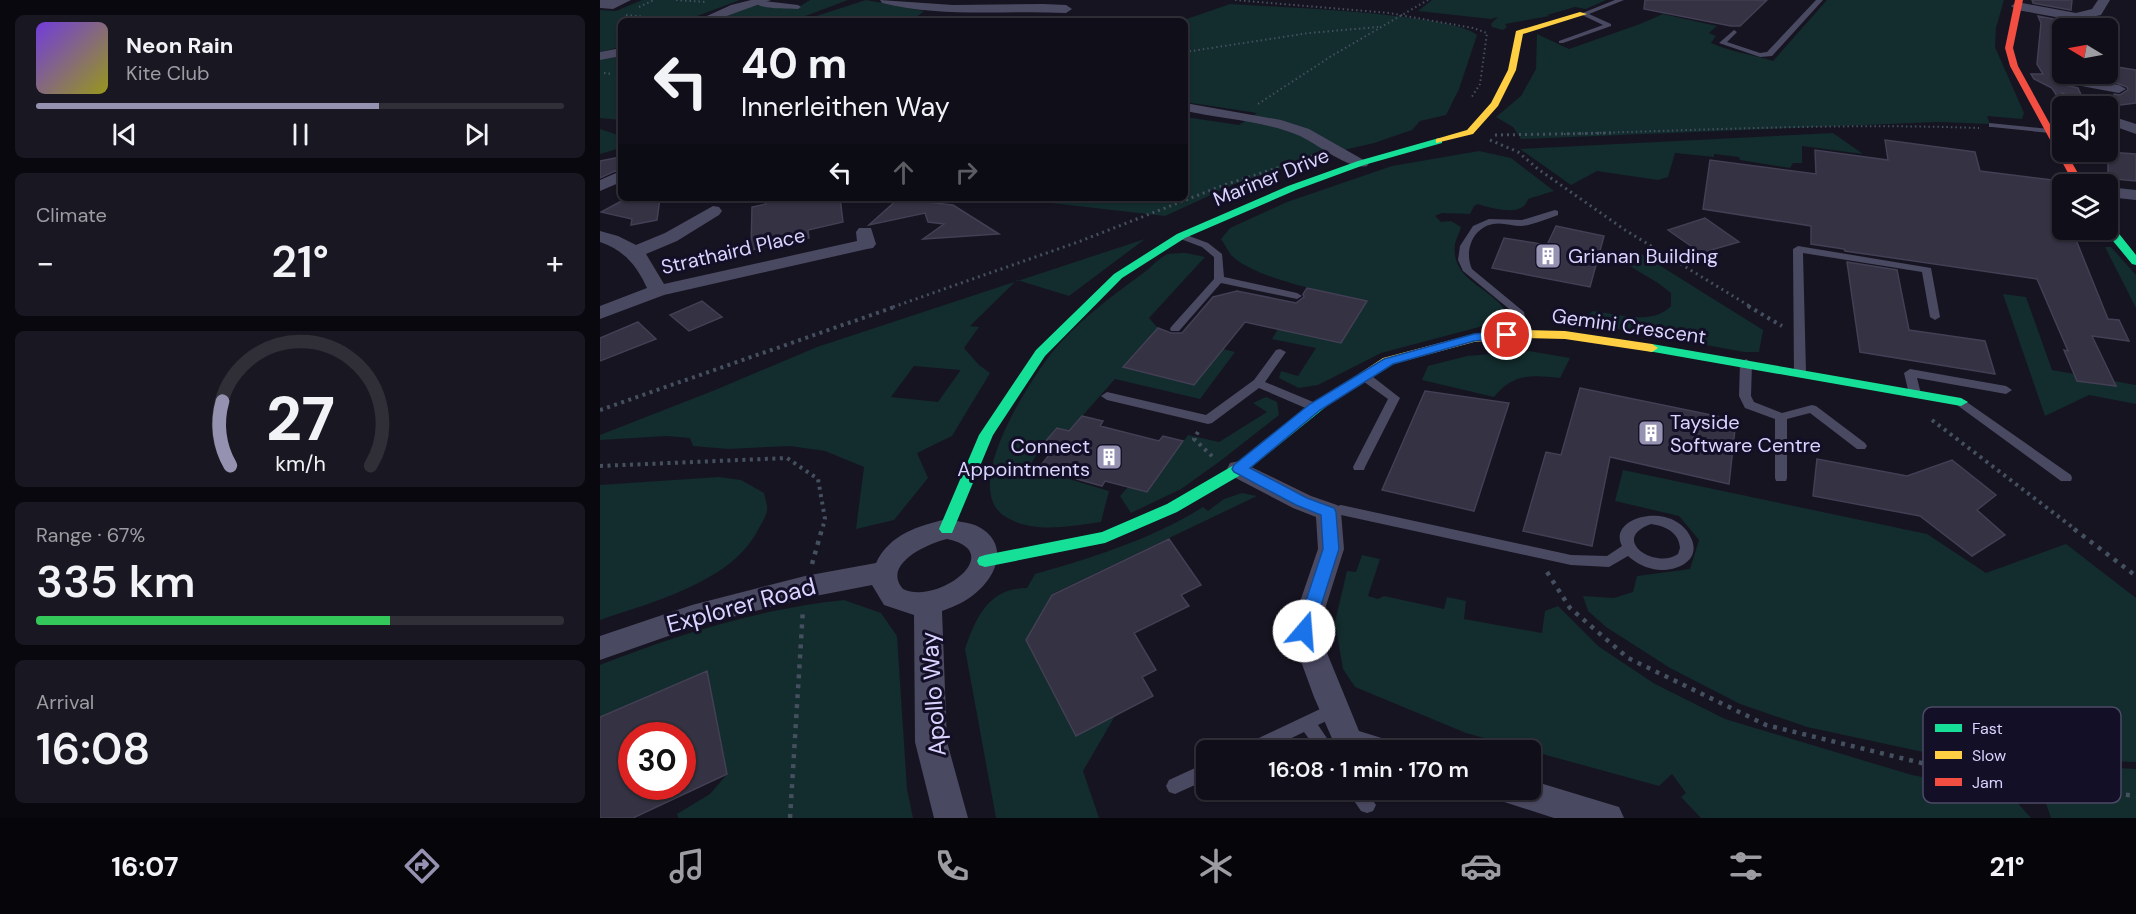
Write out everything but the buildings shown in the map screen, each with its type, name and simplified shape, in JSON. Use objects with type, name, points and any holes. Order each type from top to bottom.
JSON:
[{"type":"street","points":[[600,4],[613,5],[625,0]]},
{"type":"street","points":[[886,0],[936,9],[968,10],[1027,6],[1066,9]]},
{"type":"street","points":[[1056,18],[1080,0]]},
{"type":"street","points":[[2074,174],[2014,66],[2009,48],[2018,3],[2076,17],[2097,12],[2104,0]]},
{"type":"street","points":[[711,18],[760,1]]},
{"type":"street","points":[[1473,130],[1495,104],[1512,70],[1519,33],[1583,14]]},
{"type":"street","points":[[600,56],[618,53]]},
{"type":"street","points":[[2106,84],[2119,89]]},
{"type":"street","points":[[1188,108],[1239,116],[1304,132],[1361,163]]},
{"type":"street","points":[[2118,123],[2136,129]]},
{"type":"street","name":"Mariner Drive","points":[[947,529],[986,435],[1040,354],[1118,276],[1181,236],[1292,188],[1361,163],[1473,130]]},
{"type":"street","points":[[600,186],[616,178]]},
{"type":"street","points":[[2118,193],[2136,195]]},
{"type":"street","points":[[636,252],[671,237],[713,211]]},
{"type":"street","name":"Strathaird Place","points":[[600,313],[658,291],[867,244],[865,232]]},
{"type":"street","points":[[600,236],[617,241],[636,252],[658,291]]},
{"type":"street","points":[[2118,240],[2136,262]]},
{"type":"street","name":"Gemini Crescent","points":[[985,561],[1105,537],[1172,508],[1239,469],[1315,407],[1388,362],[1474,338],[1523,334],[1565,335],[1746,363],[1960,402]]},
{"type":"street","points":[[1239,469],[1302,502],[1328,512],[1331,549],[1304,631],[1348,740]]},
{"type":"street","points":[[885,572],[893,556],[908,543],[926,534],[947,529],[967,532],[981,541],[986,550],[985,561]]},
{"type":"street","name":"Apollo Way","points":[[885,572],[885,586],[893,597],[908,603],[928,604],[958,593],[971,584],[985,561]]},
{"type":"street","name":"Explorer Road","points":[[600,648],[692,616],[805,586],[885,572]]},
{"type":"street","name":"Apollo Way","points":[[928,604],[931,742],[951,818]]},
{"type":"street","points":[[1541,798],[1607,818]]},
{"type":"lane","points":[[1583,14],[1621,0]]},
{"type":"lane","points":[[1734,32],[1722,43],[1760,55],[1769,54],[1820,0]]},
{"type":"lane","points":[[760,1],[760,4],[798,7]]},
{"type":"lane","points":[[1561,42],[1609,25],[1583,14]]},
{"type":"lane","points":[[1992,125],[2050,131]]},
{"type":"lane","points":[[1523,334],[1519,312],[1468,271],[1463,260],[1466,246],[1476,228],[1492,221],[1523,223],[1555,213]]},
{"type":"lane","points":[[1175,329],[1219,279],[1219,256],[1205,245],[1181,236]]},
{"type":"lane","points":[[1800,373],[1798,249],[1927,270],[1935,317]]},
{"type":"lane","points":[[1219,279],[1298,296]]},
{"type":"lane","points":[[1107,396],[1208,420],[1258,383],[1280,352]]},
{"type":"lane","points":[[1746,363],[1745,396],[1749,405],[1781,417],[1812,409],[1861,446]]},
{"type":"lane","points":[[1915,394],[1910,373],[2006,390]]},
{"type":"lane","points":[[1359,467],[1394,398],[1364,376]]},
{"type":"lane","points":[[1258,383],[1315,407]]},
{"type":"lane","points":[[1960,402],[2067,478]]},
{"type":"lane","points":[[1781,417],[1781,478]]},
{"type":"lane","points":[[1328,512],[1341,510],[1571,560],[1609,562],[1629,548]]},
{"type":"lane","points":[[1271,740],[1335,710]]},
{"type":"lane","points":[[1307,723],[1320,740]]},
{"type":"lane","points":[[1175,786],[1196,776]]},
{"type":"lane","points":[[1363,800],[1367,805]]},
{"type":"path","points":[[676,0],[707,2]]},
{"type":"path","points":[[1235,0],[1407,16],[1473,28],[1487,33],[1480,84],[1460,114],[1473,130],[1518,152],[1538,169],[1625,230],[1798,336]]},
{"type":"path","points":[[1239,116],[1343,48],[1382,26],[1407,16],[1428,0]]},
{"type":"path","points":[[624,15],[654,18]]},
{"type":"path","points":[[1188,52],[1309,33],[1332,33],[1382,26]]},
{"type":"path","points":[[1473,130],[1510,136],[1853,125],[1991,129],[1992,125]]},
{"type":"path","points":[[1188,199],[1315,156]]},
{"type":"path","points":[[600,410],[1078,242],[1183,201]]},
{"type":"path","points":[[1915,394],[1920,411],[2136,576]]},
{"type":"path","points":[[1208,420],[1194,438],[1219,462],[1239,469]]},
{"type":"path","points":[[1534,552],[1570,608],[1628,658],[1766,725],[1923,763]]},
{"type":"path","points":[[2121,793],[2136,795]]},
{"type":"green space","points":[[642,0],[740,0],[692,18],[618,18],[618,48],[600,52],[600,10],[616,11]]},
{"type":"green space","points":[[810,0],[848,0],[800,18],[720,18],[755,5],[797,8]]},
{"type":"green space","points":[[866,0],[924,11],[916,18],[810,18]]},
{"type":"green space","points":[[1432,0],[1606,0],[1586,9],[1575,7],[1547,15],[1550,16],[1505,24],[1507,27],[1503,30],[1492,27],[1491,24],[1498,17],[1491,19],[1418,11]]},
{"type":"green space","points":[[1827,0],[2004,0],[1996,28],[1995,47],[2024,113],[2022,119],[1987,116],[1990,124],[1938,122],[1521,139],[1513,127],[1496,117],[1521,96],[1536,69],[1537,34],[1569,49],[1663,14],[1717,26],[1709,33],[1716,36],[1711,43],[1773,61]]},
{"type":"green space","points":[[1230,4],[1320,9],[1433,21],[1461,27],[1477,35],[1459,89],[1446,115],[1420,121],[1412,130],[1237,183],[1165,216],[1033,201],[1188,201],[1188,117],[1239,125],[1257,113],[1188,102],[1188,19]]},
{"type":"green space","points":[[618,56],[618,120],[600,118],[600,59]]},
{"type":"green space","points":[[600,129],[618,135],[618,149],[600,154]]},
{"type":"green space","points":[[1833,133],[1863,154],[1802,146],[1802,163],[1793,163],[1790,168],[1740,160],[1739,157],[1675,153],[1668,177],[1658,180],[1597,171],[1571,185],[1520,149]]},
{"type":"green space","points":[[1479,151],[1511,158],[1554,191],[1528,199],[1525,205],[1513,210],[1478,204],[1474,206],[1470,214],[1442,213],[1435,216],[1441,222],[1451,221],[1461,227],[1455,244],[1455,257],[1459,267],[1466,276],[1501,305],[1508,315],[1502,327],[1483,326],[1381,353],[1318,385],[1299,388],[1279,378],[1281,371],[1298,376],[1316,348],[1272,339],[1278,329],[1341,343],[1367,301],[1295,284],[1242,264],[1231,255],[1221,239],[1230,228],[1287,202],[1392,166]]},
{"type":"green space","points":[[1145,239],[1069,296],[1019,281]]},
{"type":"green space","points":[[2105,247],[2111,247],[2136,275],[2136,308]]},
{"type":"green space","points":[[1635,250],[1763,330],[1759,352],[1744,352],[1602,326],[1588,315],[1593,311],[1634,317],[1654,316],[1671,306],[1671,293],[1618,259]]},
{"type":"green space","points":[[1186,253],[1205,257],[1149,318],[1158,328],[1124,367],[1194,385],[1223,349],[1235,352],[1200,399],[1115,379],[1069,431],[1057,428],[1044,443],[1029,467],[1109,491],[1101,522],[1051,528],[1026,525],[1003,515],[992,501],[990,481],[994,459],[1015,410],[1040,369],[1071,331],[1159,259],[1165,255]]},
{"type":"green space","points":[[1015,282],[970,326],[979,327],[964,348],[979,365],[990,373],[952,436],[917,453],[928,478],[894,520],[856,529],[864,467],[825,451],[790,446],[728,449],[693,446],[690,438],[667,436],[600,440],[600,435],[817,347]],"holes":[[[914,366],[960,370],[938,402],[891,397]]]},
{"type":"green space","points":[[2003,294],[2026,297],[2052,370],[2136,385],[2136,404],[2089,395],[2045,416]]},
{"type":"green space","points":[[1529,351],[1570,358],[1560,378],[1524,377],[1508,383],[1494,397],[1422,380],[1428,366],[1467,356]]},
{"type":"green space","points":[[1266,397],[1277,402],[1279,415],[1181,489],[1131,513],[1120,496],[1128,487],[1147,491],[1188,435],[1219,442],[1267,412],[1253,403]]},
{"type":"green space","points":[[1623,470],[1927,534],[1986,573],[2066,544],[2136,598],[2136,762],[2121,762],[2121,707],[1923,707],[1923,752],[1807,727],[1740,704],[1670,668],[1606,627],[1588,611],[1583,596],[1614,598],[1633,592],[1637,576],[1690,569],[1699,540],[1679,516],[1615,501]]},
{"type":"green space","points":[[719,477],[741,480],[764,493],[766,513],[747,547],[730,563],[689,588],[600,620],[600,485]]},
{"type":"green space","points":[[1242,493],[1257,496],[1052,594],[1026,640],[1076,735],[1115,716],[1083,771],[1099,818],[996,818],[965,649],[974,626],[986,606],[1003,593],[1027,588],[1035,574],[1142,538],[1203,507],[1208,511],[1224,499]]},
{"type":"green space","points":[[1362,555],[1380,559],[1368,596],[1378,599],[1384,596],[1444,609],[1447,597],[1466,601],[1464,619],[1542,633],[1545,611],[1558,606],[1598,646],[1655,684],[1725,719],[1923,777],[1923,803],[2018,803],[2031,818],[1701,818],[1681,797],[1686,793],[1672,774],[1659,786],[1541,754],[1541,740],[1491,740],[1466,733],[1355,687],[1343,669],[1335,622],[1347,571],[1356,572]]},
{"type":"green space","points":[[844,600],[881,613],[897,636],[907,789],[913,818],[678,818],[677,814],[710,794],[727,774],[707,671],[600,717],[600,665],[658,643],[720,624],[782,609]]},
{"type":"green space","points":[[2121,768],[2136,769],[2136,818],[2051,818],[2046,803],[2121,803]]},
{"type":"traffic: fast","points":[[947,529],[986,435],[1040,353],[1118,276],[1181,236],[1292,188],[1361,163],[1439,141]]},
{"type":"traffic: fast","points":[[2118,240],[2136,262]]},
{"type":"traffic: fast","points":[[1652,348],[1961,402]]},
{"type":"traffic: fast","points":[[985,561],[1105,537],[1172,508],[1239,469],[1315,407],[1331,397]]},
{"type":"traffic: slow","points":[[1439,141],[1470,132],[1495,104],[1512,70],[1519,33],[1583,14]]},
{"type":"traffic: slow","points":[[1331,397],[1388,361],[1474,338],[1523,334],[1565,335],[1652,348]]},
{"type":"traffic: jam","points":[[2019,0],[2009,48],[2014,66],[2073,174]]},
{"type":"place","name":"Grianan Building","points":[[1548,256]]},
{"type":"place","name":"Tayside Software Centre","points":[[1651,433]]},
{"type":"place","name":"Connect Appointments","points":[[1109,457]]},
{"type":"route","points":[[1304,631],[1331,549],[1328,512],[1302,502],[1239,469],[1315,407],[1388,362],[1474,338],[1507,335]]}]
